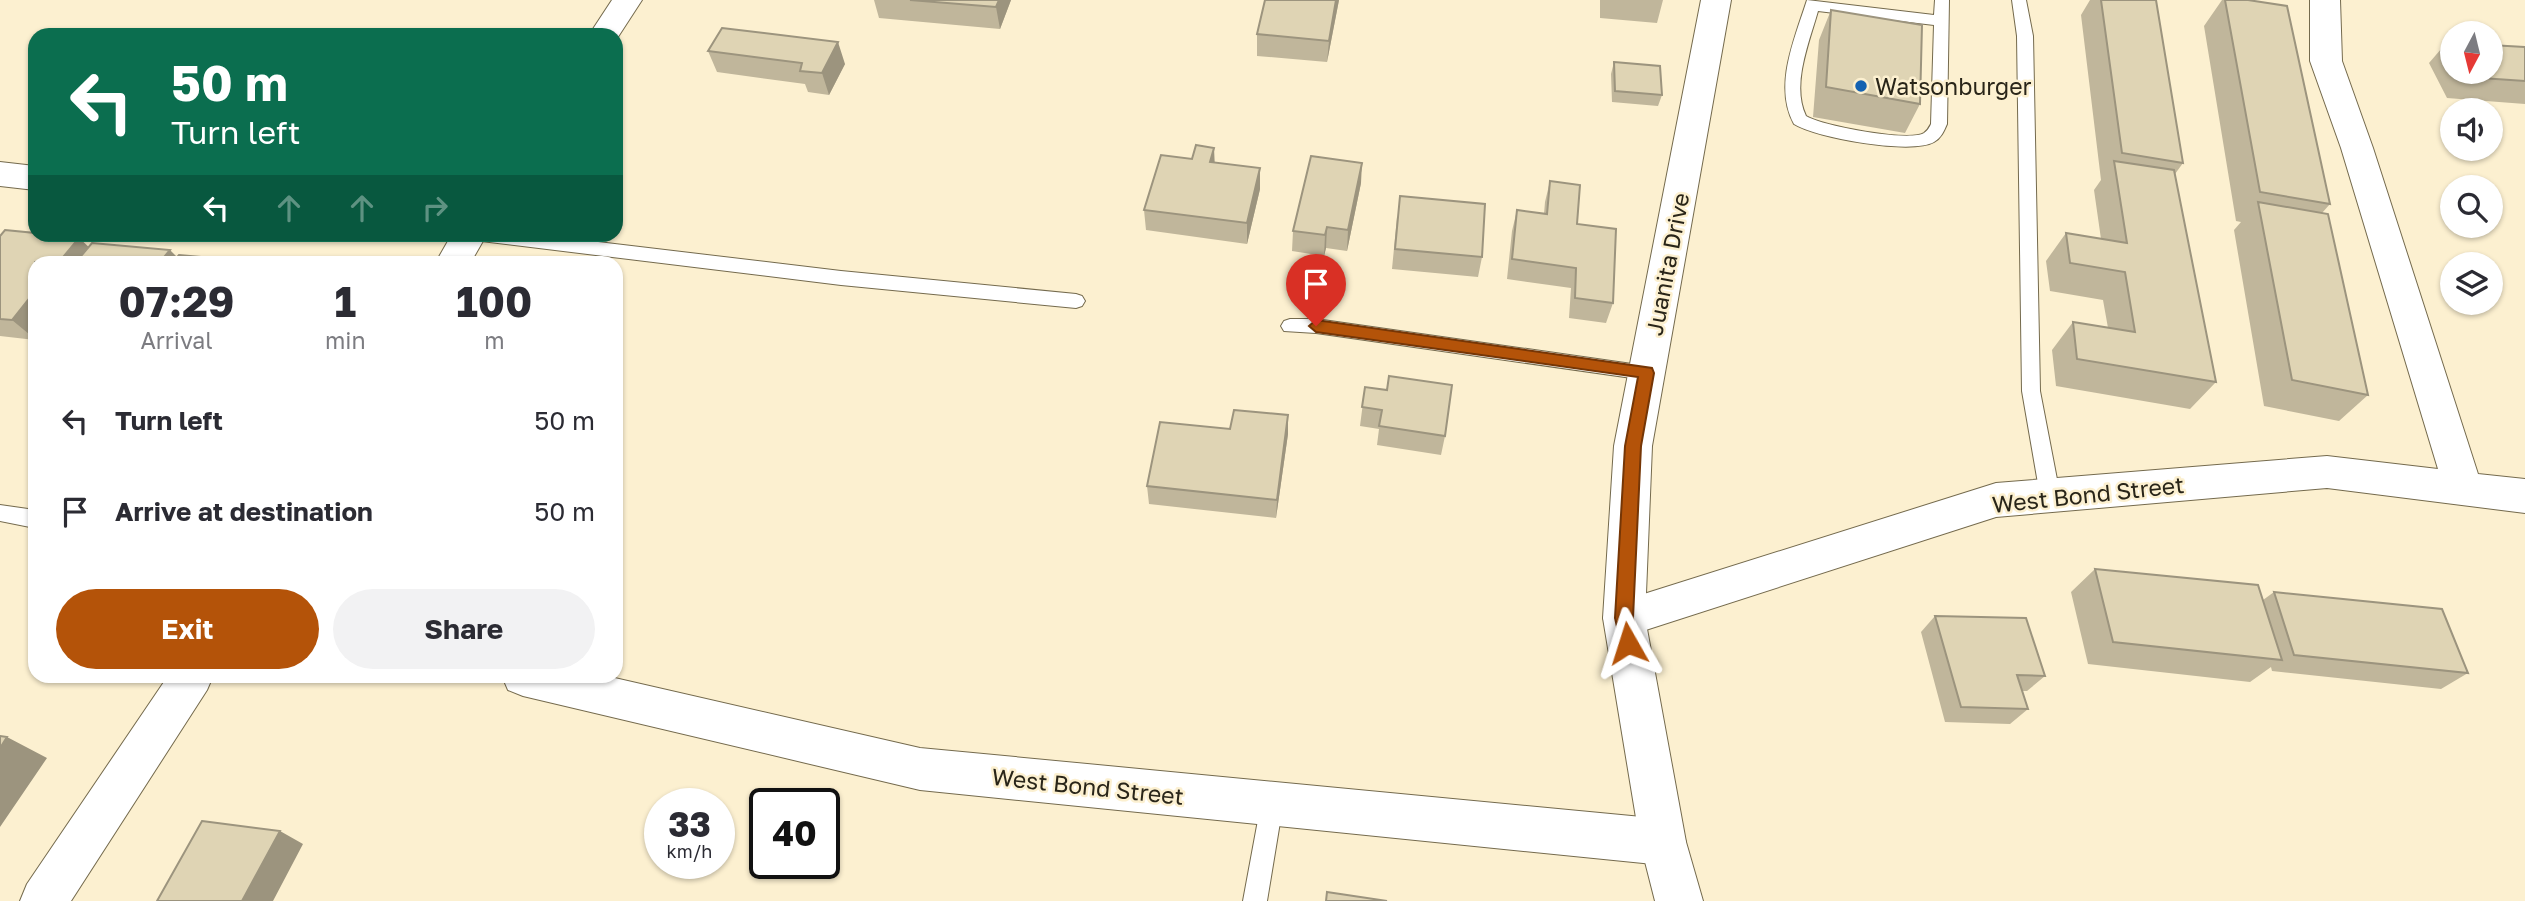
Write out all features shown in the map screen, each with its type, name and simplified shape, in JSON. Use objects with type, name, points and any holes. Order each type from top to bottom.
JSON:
[{"type":"street","points":[[608,28],[623,0]]},
{"type":"street","name":"Juanita Drive","points":[[1679,901],[1662,842],[1624,618],[1633,446],[1716,0]]},
{"type":"street","points":[[2325,0],[2326,61],[2357,148],[2462,488]]},
{"type":"street","points":[[0,174],[28,177]]},
{"type":"street","name":"West Bond Street","points":[[1624,618],[1996,500],[2327,471],[2525,495]]},
{"type":"street","points":[[44,901],[187,683]]},
{"type":"street","name":"West Bond Street","points":[[553,683],[920,769],[1662,842]]},
{"type":"lane","points":[[1942,0],[1942,21],[1939,124],[1937,131],[1927,139],[1910,141],[1830,131],[1807,125],[1800,119],[1791,87],[1814,3],[1942,21]]},
{"type":"lane","points":[[2020,0],[2025,36],[2031,391],[2050,495]]},
{"type":"lane","points":[[538,242],[841,278],[1076,301]]},
{"type":"lane","points":[[1290,326],[1316,326],[1646,373]]},
{"type":"lane","points":[[0,513],[28,518]]},
{"type":"lane","points":[[1255,901],[1272,804]]},
{"type":"building","points":[[910,0],[999,0],[996,7]]},
{"type":"building","points":[[1265,0],[1336,0],[1329,41],[1257,34]]},
{"type":"building","points":[[2101,0],[2156,0],[2183,163],[2122,153]]},
{"type":"building","points":[[2225,0],[2248,0],[2287,6],[2330,204],[2260,192]]},
{"type":"building","points":[[1831,10],[1922,25],[1920,104],[1826,87]]},
{"type":"building","points":[[722,28],[838,42],[822,73],[800,71],[802,63],[708,51]]},
{"type":"building","points":[[2503,46],[2525,47],[2525,81],[2503,79]]},
{"type":"building","points":[[1614,62],[1660,66],[1662,95],[1615,91]]},
{"type":"building","points":[[1196,145],[1214,148],[1210,162],[1260,168],[1247,223],[1144,210],[1161,155],[1192,159]]},
{"type":"building","points":[[1311,156],[1362,163],[1348,230],[1327,227],[1325,235],[1293,231]]},
{"type":"building","points":[[2114,161],[2174,170],[2216,382],[2077,359],[2073,322],[2135,332],[2125,272],[2070,263],[2066,233],[2127,243]]},
{"type":"building","points":[[1550,181],[1580,185],[1577,224],[1616,229],[1613,303],[1575,298],[1576,268],[1512,259],[1517,210],[1547,214]]},
{"type":"building","points":[[1400,196],[1485,204],[1482,257],[1395,249]]},
{"type":"building","points":[[2258,202],[2328,214],[2368,395],[2292,380]]},
{"type":"building","points":[[5,230],[28,232],[28,242],[76,242],[64,256],[28,256],[28,300],[12,320],[0,319],[0,236]]},
{"type":"building","points":[[92,243],[170,250],[165,256],[81,256]]},
{"type":"building","points":[[1389,376],[1452,385],[1445,436],[1379,426],[1382,410],[1362,407],[1365,387],[1387,390]]},
{"type":"building","points":[[1234,410],[1288,415],[1277,500],[1147,486],[1160,422],[1230,429]]},
{"type":"building","points":[[2095,569],[2258,585],[2282,660],[2113,642]]},
{"type":"building","points":[[2274,592],[2442,609],[2468,673],[2294,655]]},
{"type":"building","points":[[1935,616],[2026,618],[2045,676],[2017,675],[2028,709],[1961,707]]},
{"type":"building","points":[[0,736],[7,737],[0,748]]},
{"type":"building","points":[[202,821],[280,831],[242,901],[157,901]]},
{"type":"building","points":[[1327,892],[1387,901],[1326,901]]},
{"type":"place","name":"Watsonburger","points":[[1861,86]]},
{"type":"route","points":[[1316,326],[1646,373],[1633,446],[1624,618],[1628,643]]}]
